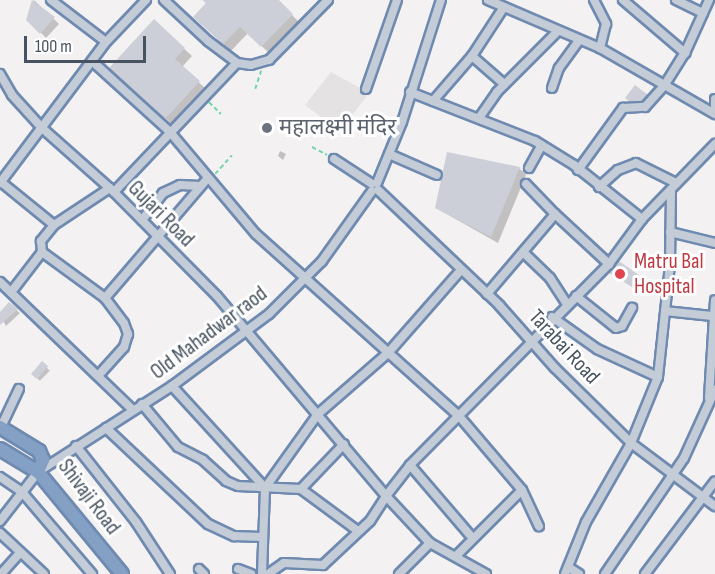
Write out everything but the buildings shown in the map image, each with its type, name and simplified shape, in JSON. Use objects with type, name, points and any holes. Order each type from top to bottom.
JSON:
[{"type":"highway","name":"Shivaji Road","points":[[0,427],[39,451],[43,460],[38,472],[122,574]]},
{"type":"highway","points":[[0,449],[38,472]]},
{"type":"street","points":[[51,0],[106,42]]},
{"type":"street","points":[[54,225],[1,182],[106,42],[146,0]]},
{"type":"street","points":[[164,0],[237,63],[251,65],[269,60],[328,0]]},
{"type":"street","points":[[366,90],[397,0]]},
{"type":"street","name":"Old Mahadwar raod","points":[[0,521],[38,472],[172,386],[245,334],[306,278],[375,187],[389,154],[441,0]]},
{"type":"street","points":[[488,0],[600,48],[664,86],[715,112],[715,99]]},
{"type":"street","points":[[594,0],[606,24],[600,48]]},
{"type":"street","points":[[623,0],[685,53]]},
{"type":"street","points":[[676,0],[703,13]]},
{"type":"street","points":[[578,170],[623,108],[645,107],[664,86],[685,53],[709,0]]},
{"type":"street","points":[[433,101],[472,56],[504,7]]},
{"type":"street","points":[[479,118],[504,84],[558,31]]},
{"type":"street","points":[[552,88],[559,68],[579,40]]},
{"type":"street","points":[[472,56],[504,84]]},
{"type":"street","points":[[92,61],[170,132],[256,234],[459,416],[522,490],[539,526]]},
{"type":"street","points":[[12,291],[42,252],[41,241],[54,225],[112,190],[237,63]]},
{"type":"street","name":"Gujari Road","points":[[0,74],[12,95],[42,128],[112,190],[217,296],[245,334],[430,543]]},
{"type":"street","points":[[410,92],[542,145],[642,219]]},
{"type":"street","points":[[268,574],[284,563],[318,567],[370,521],[410,465],[534,342],[552,317],[609,264],[642,219],[715,144]]},
{"type":"street","points":[[529,168],[542,145]]},
{"type":"street","points":[[389,154],[437,175]]},
{"type":"street","name":"Tarabai Road","points":[[330,157],[375,187],[487,294],[534,342],[555,368],[631,443],[704,495],[715,506]]},
{"type":"street","points":[[599,187],[618,170],[636,163],[673,187]]},
{"type":"street","points":[[105,298],[208,178]]},
{"type":"street","points":[[142,220],[163,192],[180,184],[200,186]]},
{"type":"street","points":[[526,184],[609,264]]},
{"type":"street","points":[[579,574],[567,571],[586,522],[631,443],[658,377],[673,187]]},
{"type":"street","points":[[487,294],[555,214]]},
{"type":"street","points":[[670,232],[715,243]]},
{"type":"street","points":[[42,252],[105,298],[128,334],[117,357],[100,374]]},
{"type":"street","points":[[523,252],[550,278],[567,304]]},
{"type":"street","points":[[262,574],[261,537],[265,488],[318,414],[388,352],[460,270]]},
{"type":"street","points":[[0,282],[100,374],[133,410]]},
{"type":"street","points":[[576,296],[616,328],[622,326],[632,308]]},
{"type":"street","points":[[605,574],[684,458],[712,394],[712,316],[715,300]]},
{"type":"street","points":[[665,311],[712,316]]},
{"type":"street","points":[[552,317],[597,349],[658,377]]},
{"type":"street","points":[[172,386],[265,488]]},
{"type":"street","points":[[0,427],[19,389]]},
{"type":"street","points":[[142,404],[178,447],[203,460],[220,478],[232,484],[301,489],[358,531]]},
{"type":"street","points":[[106,428],[208,524],[234,536],[261,537]]},
{"type":"street","points":[[301,489],[344,444]]},
{"type":"street","points":[[76,446],[136,522],[170,574]]},
{"type":"street","points":[[410,465],[470,535]]},
{"type":"street","points":[[0,477],[22,492],[92,574]]},
{"type":"street","points":[[645,574],[715,481]]},
{"type":"street","points":[[456,556],[522,490]]},
{"type":"street","points":[[0,533],[44,574]]},
{"type":"street","points":[[399,574],[430,543],[486,574]]},
{"type":"street","points":[[1,574],[20,553]]},
{"type":"street","points":[[238,569],[251,574]]},
{"type":"path","points":[[255,89],[259,78]]},
{"type":"path","points":[[212,105],[221,114]]},
{"type":"path","points":[[312,147],[330,157]]},
{"type":"path","points":[[208,178],[221,171],[232,155]]},
{"type":"shaded area","points":[[331,72],[369,93],[340,131],[305,105]]},
{"type":"place","name":"महालक्ष्मी मंदिर","points":[[267,128]]},
{"type":"place","name":"Matru Bal Hospital","points":[[620,274]]}]
